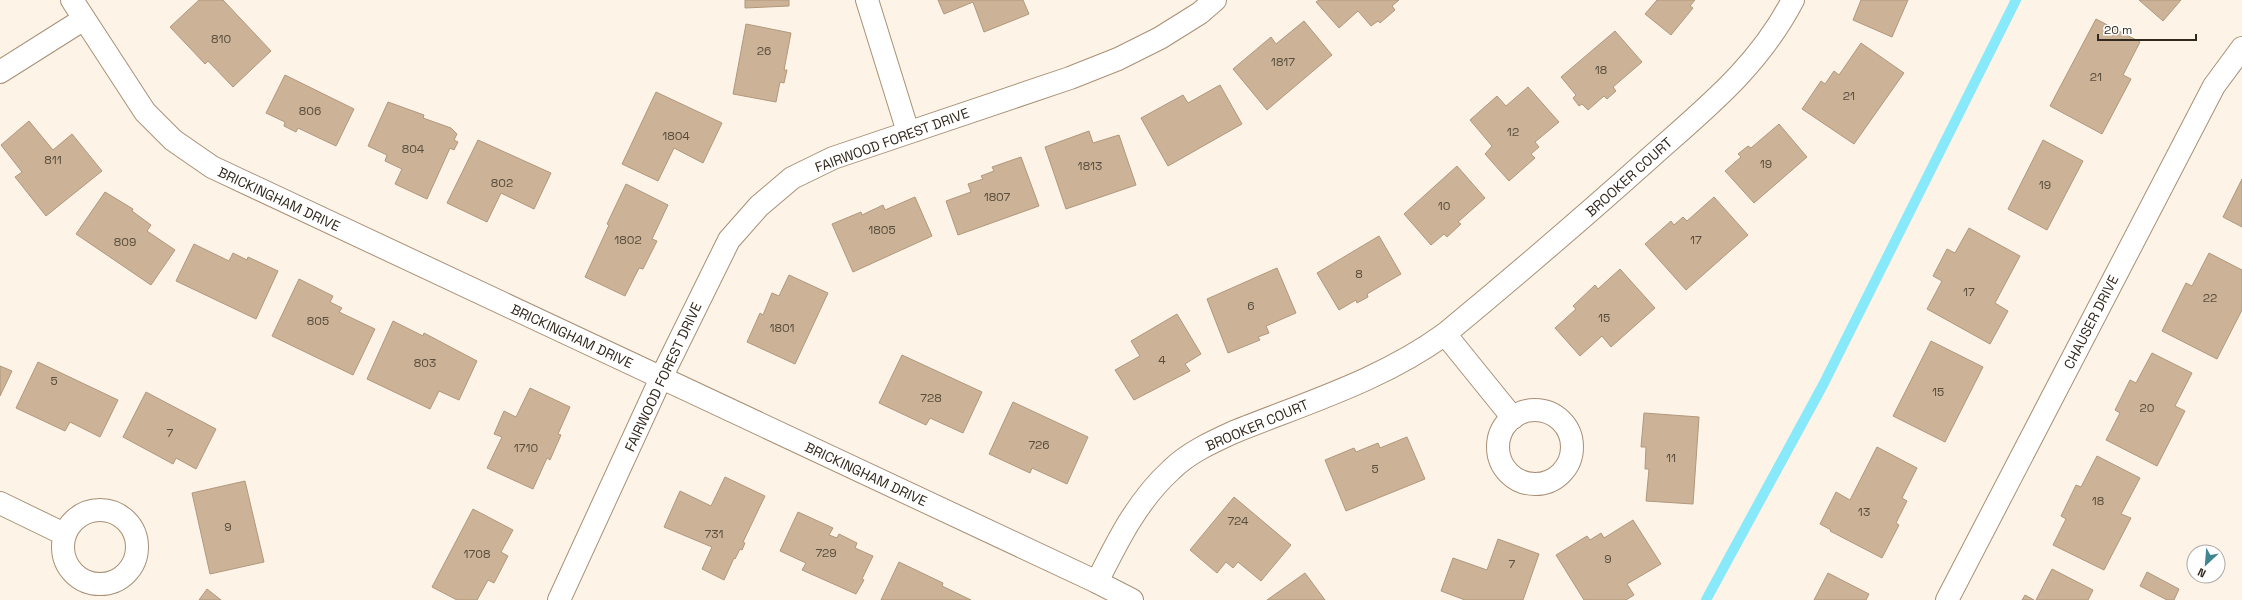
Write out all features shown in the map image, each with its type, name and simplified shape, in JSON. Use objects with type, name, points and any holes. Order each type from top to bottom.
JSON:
[{"type":"street","name":"BRICKINGHAM DRIVE","points":[[72,0],[145,112],[173,140],[212,167],[1097,582],[1132,600]]},
{"type":"street","points":[[867,0],[908,132]]},
{"type":"street","name":"FAIRWOOD FOREST DRIVE","points":[[559,600],[661,378],[729,240],[759,206],[792,178],[833,158],[1070,78],[1118,59],[1160,38],[1200,13],[1215,0]]},
{"type":"street","name":"BROOKER COURT","points":[[1097,582],[1121,533],[1148,494],[1172,469],[1209,444],[1221,438],[1390,369],[1422,351],[1446,334],[1593,210],[1736,81],[1778,27],[1792,0]]},
{"type":"street","points":[[0,72],[84,19]]},
{"type":"street","name":"CHAUSER DRIVE","points":[[1946,600],[2214,86],[2242,48]]},
{"type":"street","points":[[1446,334],[1513,418]]},
{"type":"street","points":[[0,503],[64,534]]},
{"type":"building","points":[[199,0],[223,0],[271,51],[233,87],[208,61],[205,64],[170,27]]},
{"type":"building","points":[[745,0],[789,0],[789,6],[745,8]]},
{"type":"building","points":[[938,0],[1023,0],[1029,14],[984,32],[973,2],[944,14]]},
{"type":"building","points":[[1319,0],[1399,0],[1392,6],[1395,10],[1380,23],[1378,21],[1371,26],[1358,11],[1339,28],[1316,2]]},
{"type":"building","points":[[1657,0],[1695,0],[1690,6],[1693,8],[1671,35],[1645,14]]},
{"type":"building","points":[[1861,0],[1908,0],[1892,37],[1853,20]]},
{"type":"building","points":[[2139,0],[2181,0],[2163,21]]},
{"type":"building","points":[[2096,19],[2140,42],[2123,75],[2131,79],[2102,134],[2050,106]]},
{"type":"building","points":[[1304,21],[1332,55],[1267,110],[1233,69],[1271,37],[1276,44]]},
{"type":"building","points":[[746,24],[791,33],[784,70],[787,70],[784,83],[780,82],[776,102],[733,94]]},
{"type":"building","points":[[1615,31],[1642,62],[1613,87],[1616,91],[1607,99],[1604,96],[1588,110],[1582,104],[1579,106],[1573,98],[1576,95],[1561,77]]},
{"type":"building","points":[[1861,43],[1904,73],[1854,144],[1802,109],[1821,81],[1825,84],[1834,71],[1839,75]]},
{"type":"building","points":[[285,75],[354,109],[336,146],[298,128],[296,132],[284,126],[285,122],[266,113]]},
{"type":"building","points":[[1220,85],[1242,124],[1168,166],[1141,118],[1183,95],[1188,103]]},
{"type":"building","points":[[1528,87],[1559,122],[1535,142],[1539,147],[1531,154],[1535,158],[1509,181],[1485,154],[1492,146],[1470,120],[1497,96],[1506,106]]},
{"type":"building","points":[[656,92],[722,123],[703,163],[674,148],[658,181],[622,164]]},
{"type":"building","points":[[388,102],[424,115],[423,118],[451,128],[457,134],[454,140],[458,142],[454,150],[450,148],[427,199],[395,184],[402,169],[385,161],[387,155],[368,146]]},
{"type":"building","points":[[29,121],[53,150],[72,134],[102,171],[46,216],[15,177],[22,172],[1,145]]},
{"type":"building","points":[[1779,124],[1807,157],[1754,203],[1725,171],[1741,157],[1738,154],[1748,146],[1751,148]]},
{"type":"building","points":[[1089,131],[1093,143],[1119,135],[1136,185],[1066,209],[1045,147]]},
{"type":"building","points":[[478,140],[551,173],[534,209],[501,193],[487,222],[447,203]]},
{"type":"building","points":[[2043,140],[2083,161],[2047,230],[2008,209]]},
{"type":"building","points":[[1021,157],[1039,206],[958,235],[946,201],[971,192],[968,184],[983,179],[981,176],[994,171],[992,167]]},
{"type":"building","points":[[1457,166],[1485,198],[1458,222],[1461,224],[1447,237],[1444,234],[1431,245],[1404,214]]},
{"type":"building","points":[[2242,179],[2242,227],[2223,217]]},
{"type":"building","points":[[626,184],[668,205],[652,239],[657,241],[643,269],[639,268],[625,296],[585,277],[609,225],[607,224]]},
{"type":"building","points":[[105,192],[133,209],[132,211],[151,225],[147,231],[175,250],[151,285],[76,234]]},
{"type":"building","points":[[915,197],[932,236],[853,272],[832,224],[861,212],[862,215],[883,205],[885,210]]},
{"type":"building","points":[[1714,197],[1748,235],[1686,290],[1645,244],[1671,221],[1674,225],[1683,217],[1687,221]]},
{"type":"building","points":[[1969,228],[2020,256],[1995,303],[2008,311],[1990,344],[1927,309],[1942,281],[1933,276],[1947,249],[1955,253]]},
{"type":"building","points":[[1379,236],[1401,274],[1367,294],[1368,297],[1357,303],[1356,300],[1339,310],[1317,273]]},
{"type":"building","points":[[194,244],[229,261],[233,253],[247,260],[248,257],[278,271],[256,319],[176,281]]},
{"type":"building","points":[[2209,253],[2242,270],[2242,310],[2217,359],[2162,331],[2186,283],[2192,286]]},
{"type":"building","points":[[1277,268],[1296,313],[1266,326],[1269,333],[1258,337],[1260,340],[1228,353],[1207,299]]},
{"type":"building","points":[[1620,269],[1655,308],[1611,347],[1602,336],[1580,356],[1555,328],[1576,309],[1573,306],[1595,285],[1598,289]]},
{"type":"building","points":[[789,275],[828,293],[795,364],[747,342],[760,313],[763,315],[772,293],[779,296]]},
{"type":"building","points":[[299,279],[333,296],[330,302],[342,308],[339,312],[375,329],[353,375],[272,336]]},
{"type":"building","points":[[1177,314],[1201,354],[1185,364],[1190,371],[1134,400],[1115,370],[1140,356],[1131,341]]},
{"type":"building","points":[[393,321],[423,336],[424,333],[477,361],[459,400],[439,391],[430,409],[367,379]]},
{"type":"building","points":[[1931,341],[1983,367],[1945,442],[1893,416]]},
{"type":"building","points":[[2152,353],[2192,373],[2175,406],[2185,411],[2157,466],[2106,440],[2120,413],[2115,410],[2130,380],[2136,383]]},
{"type":"building","points":[[902,355],[982,392],[963,433],[930,418],[926,425],[879,403]]},
{"type":"building","points":[[38,362],[118,400],[100,437],[70,422],[65,431],[16,408]]},
{"type":"building","points":[[0,366],[12,371],[0,396]]},
{"type":"building","points":[[530,388],[570,407],[558,434],[561,435],[550,460],[547,458],[533,489],[487,468],[502,437],[494,434],[504,411],[516,417]]},
{"type":"building","points":[[146,392],[216,429],[196,469],[176,458],[173,464],[123,437]]},
{"type":"building","points":[[1013,402],[1088,437],[1067,484],[1032,468],[1030,473],[989,454]]},
{"type":"building","points":[[1644,413],[1699,417],[1693,504],[1646,501],[1649,469],[1645,469],[1646,447],[1641,447]]},
{"type":"building","points":[[1407,437],[1425,479],[1346,511],[1325,460],[1354,448],[1356,452],[1378,443],[1380,448]]},
{"type":"building","points":[[1877,447],[1917,468],[1902,498],[1907,501],[1896,523],[1899,525],[1882,558],[1830,531],[1831,530],[1820,524],[1836,492],[1850,500]]},
{"type":"building","points":[[2097,456],[2140,478],[2121,514],[2131,518],[2104,570],[2053,545],[2066,519],[2061,516],[2076,485],[2081,487]]},
{"type":"building","points":[[725,477],[765,496],[743,542],[745,543],[742,550],[740,549],[735,559],[734,558],[724,580],[702,569],[712,547],[664,527],[680,491],[711,506]]},
{"type":"building","points":[[245,481],[264,562],[210,574],[192,493]]},
{"type":"building","points":[[1234,497],[1291,545],[1261,581],[1238,562],[1233,568],[1226,562],[1217,573],[1190,550]]},
{"type":"building","points":[[473,509],[513,530],[501,552],[508,556],[494,583],[488,580],[477,600],[457,600],[432,587]]},
{"type":"building","points":[[798,512],[833,528],[829,535],[837,538],[839,534],[857,543],[855,548],[873,556],[862,579],[864,580],[856,594],[802,570],[806,563],[780,551]]},
{"type":"building","points":[[1633,520],[1661,564],[1627,584],[1634,595],[1626,600],[1584,600],[1556,555],[1587,536],[1590,540],[1601,533],[1604,538]]},
{"type":"building","points":[[1498,539],[1539,554],[1523,600],[1465,600],[1441,591],[1453,558],[1487,570]]},
{"type":"building","points":[[899,562],[943,583],[942,586],[971,600],[881,600]]},
{"type":"building","points":[[2052,569],[2093,590],[2088,600],[2036,600]]},
{"type":"building","points":[[2147,572],[2179,589],[2174,600],[2167,600],[2140,586]]},
{"type":"building","points":[[1305,573],[1325,600],[1267,600]]},
{"type":"building","points":[[1828,573],[1869,594],[1866,600],[1814,600]]},
{"type":"building","points":[[207,589],[221,600],[199,600]]},
{"type":"building","points":[[2025,595],[2034,600],[2022,600]]},
{"type":"waterway","points":[[1706,600],[1823,385],[2016,0]]}]
